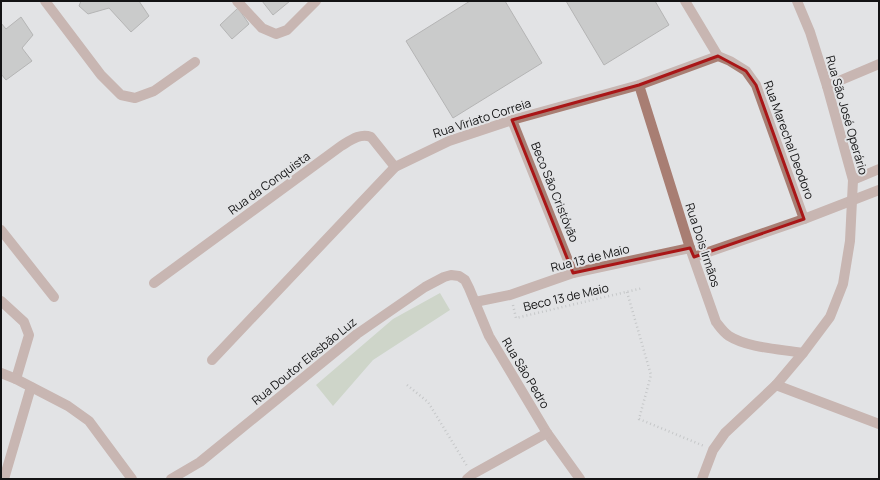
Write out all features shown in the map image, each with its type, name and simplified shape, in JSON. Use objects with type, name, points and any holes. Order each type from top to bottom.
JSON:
[{"type":"street","points":[[45,1],[101,75],[121,95],[135,98],[154,91],[195,62]]},
{"type":"street","points":[[237,1],[262,28],[276,34],[287,30],[316,1]]},
{"type":"street","points":[[685,1],[718,56]]},
{"type":"street","name":"Rua São José Operário","points":[[702,479],[713,450],[725,433],[776,386],[830,317],[843,284],[850,241],[853,180],[827,86],[810,32],[797,1]]},
{"type":"street","name":"Rua Viriato Correia","points":[[212,360],[395,167],[449,141],[512,120],[639,85],[718,56]]},
{"type":"street","name":"Rua Marechal Deodoro","points":[[718,56],[730,61],[746,71],[756,85],[804,219]]},
{"type":"street","points":[[827,86],[879,64]]},
{"type":"street","name":"Rua Dois Irmãos","points":[[639,85],[711,310],[721,329],[728,336],[748,344],[803,352]]},
{"type":"street","name":"Beco São Cristóvão","points":[[512,120],[573,273]]},
{"type":"street","name":"Rua da Conquista","points":[[154,283],[342,146],[357,137],[365,135],[371,137],[395,167]]},
{"type":"street","points":[[853,180],[879,169]]},
{"type":"street","name":"Rua 13 de Maio","points":[[475,302],[510,295],[573,273],[692,253],[804,219],[879,190]]},
{"type":"street","points":[[1,230],[54,298]]},
{"type":"street","name":"Rua Doutor Elesbão Luz","points":[[171,479],[200,462],[357,334],[426,287],[444,277],[451,275],[459,276]]},
{"type":"street","name":"Rua São Pedro","points":[[459,276],[465,280],[470,288],[489,336],[547,432],[580,479]]},
{"type":"street","points":[[1,301],[24,322],[29,335],[16,379]]},
{"type":"street","points":[[1,373],[16,379],[68,406],[89,421],[132,479]]},
{"type":"street","points":[[776,386],[879,424]]},
{"type":"street","points":[[4,479],[31,387]]},
{"type":"street","points":[[470,477],[547,432]]},
{"type":"path","name":"Beco 13 de Maio","points":[[510,295],[516,318],[643,288]]},
{"type":"path","points":[[627,292],[651,375],[639,419],[713,450]]},
{"type":"path","points":[[407,385],[428,402],[470,477]]},
{"type":"highlighted area","points":[[718,56],[746,71],[756,85],[804,219],[694,257],[690,248],[573,273],[512,120],[639,85]]},
{"type":"green space","points":[[440,293],[450,310],[373,360],[333,406],[316,385],[393,319]]},
{"type":"building","points":[[81,1],[139,1],[149,16],[131,32],[109,8],[88,14],[79,6]]},
{"type":"building","points":[[262,1],[290,1],[273,15]]},
{"type":"building","points":[[470,1],[505,1],[542,63],[453,118],[406,41]]},
{"type":"building","points":[[566,1],[655,1],[669,25],[604,65]]},
{"type":"building","points":[[238,8],[249,24],[232,39],[220,25]]},
{"type":"building","points":[[21,17],[33,35],[22,48],[32,61],[6,80],[1,74],[1,23],[6,29]]}]
